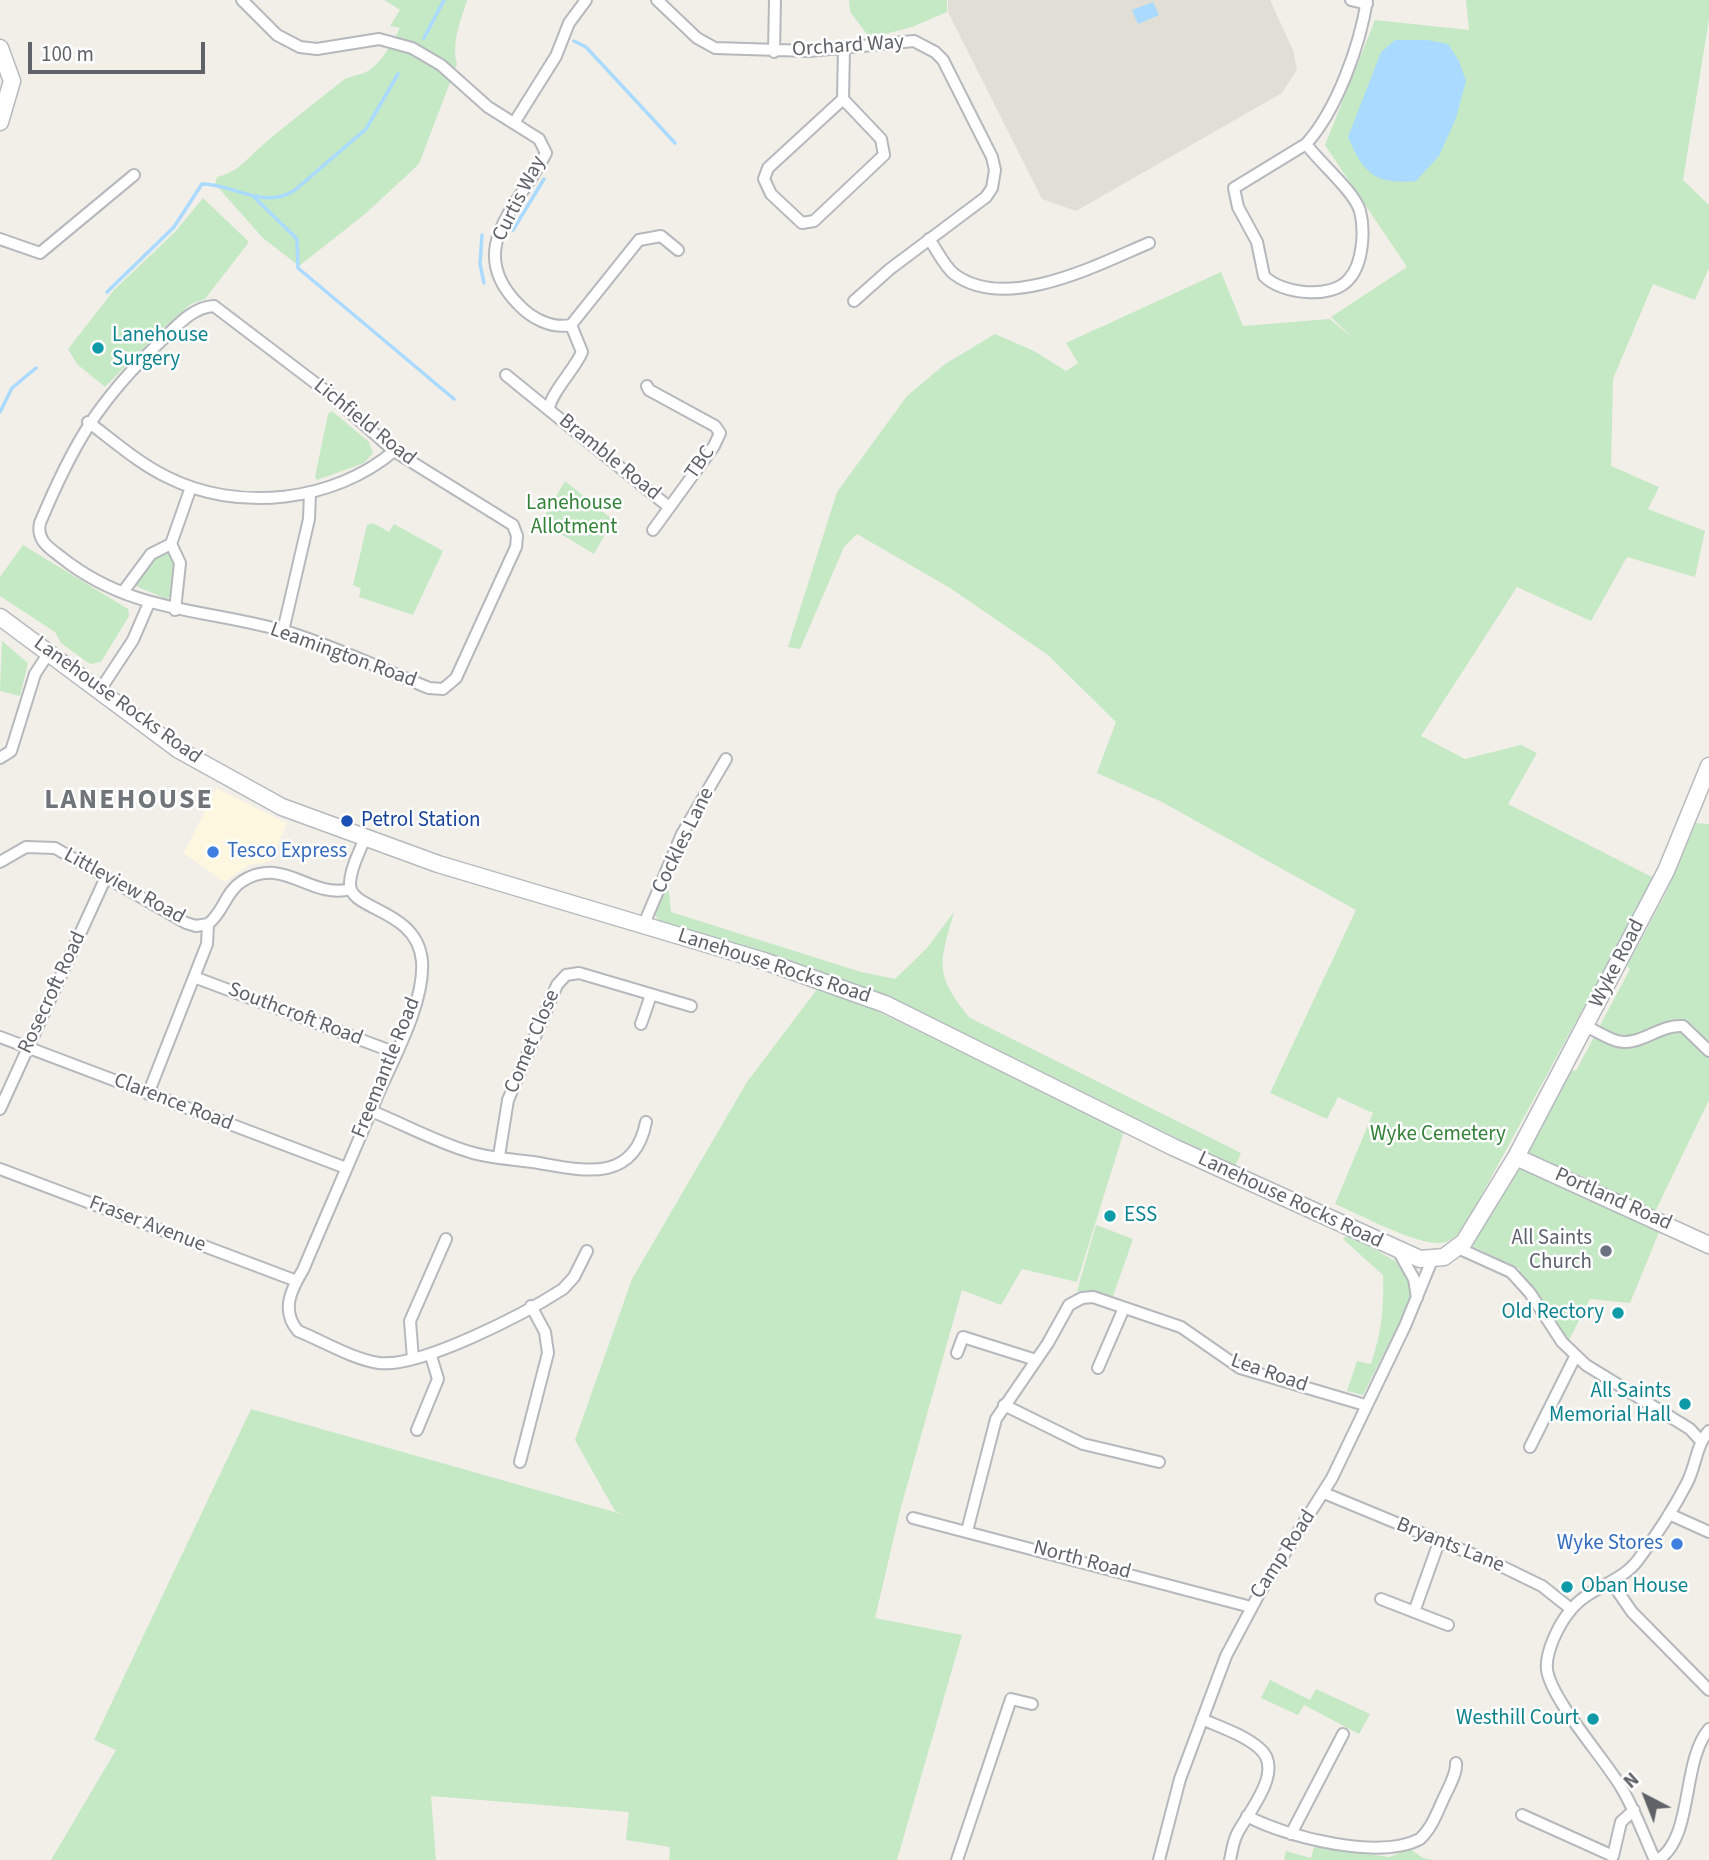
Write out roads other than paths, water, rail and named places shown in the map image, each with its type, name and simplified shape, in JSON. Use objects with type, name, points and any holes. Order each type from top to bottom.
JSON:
[{"type":"main road","points":[[0,48],[12,82],[0,122]]},
{"type":"main road","name":"Lanehouse Rocks Road","points":[[0,617],[50,651],[179,750],[232,782],[293,812],[450,867],[776,965],[885,1004],[1173,1147],[1328,1215],[1399,1252],[1432,1260]]},
{"type":"main road","name":"Wyke Road","points":[[1516,1157],[1666,871],[1709,766]]},
{"type":"main road","points":[[1432,1260],[1458,1248],[1516,1157]]},
{"type":"main road","name":"Portland Road","points":[[1516,1157],[1709,1245]]},
{"type":"street","name":"Curtis Way","points":[[242,0],[277,35],[300,47],[317,49],[379,38],[412,48],[441,65],[483,103],[542,142],[546,153],[498,234],[494,251],[497,274],[510,296],[528,314],[549,324],[571,325]]},
{"type":"street","points":[[513,123],[556,56],[569,23],[586,0]]},
{"type":"street","name":"Orchard Way","points":[[657,0],[705,45],[715,48],[774,52],[914,41],[935,52],[943,60],[992,157],[995,170],[992,188],[986,197],[853,301]]},
{"type":"street","points":[[774,52],[775,0]]},
{"type":"street","points":[[1306,144],[1359,208],[1361,243],[1358,264],[1349,280],[1331,289],[1301,292],[1284,290],[1264,276],[1256,242],[1238,207],[1234,188],[1306,144],[1329,111],[1358,38],[1367,2],[1351,0]]},
{"type":"street","points":[[842,99],[881,139],[884,155],[814,221],[802,223],[771,194],[764,179],[768,168],[842,99],[844,48]]},
{"type":"street","points":[[0,239],[40,253],[134,175]]},
{"type":"street","points":[[571,325],[639,240],[661,236],[678,250]]},
{"type":"street","points":[[929,239],[951,272],[970,284],[1018,288],[1047,283],[1149,243]]},
{"type":"street","name":"Lichfield Road","points":[[88,422],[125,376],[185,319],[203,307],[220,308],[331,395],[394,450],[508,520],[515,528]]},
{"type":"street","name":"Bramble Road","points":[[549,410],[549,401],[572,372],[582,352],[571,325]]},
{"type":"street","name":"Bramble Road","points":[[506,376],[669,507]]},
{"type":"street","name":"TBC","points":[[647,386],[649,390],[715,426],[720,433],[714,446],[653,530]]},
{"type":"street","points":[[88,422],[145,464],[191,487],[256,497],[310,492],[356,476],[394,450]]},
{"type":"street","name":"Leamington Road","points":[[88,422],[42,518],[39,533],[44,543],[75,568],[149,603],[283,631],[429,688],[443,689],[456,678],[516,547],[515,528]]},
{"type":"street","points":[[123,592],[151,554],[171,544],[191,487]]},
{"type":"street","points":[[283,631],[309,519],[310,492]]},
{"type":"street","points":[[171,544],[180,563],[175,610]]},
{"type":"street","points":[[100,690],[133,640],[149,603]]},
{"type":"street","points":[[0,758],[11,751],[35,674],[50,651]]},
{"type":"street","name":"Cockles Lane","points":[[644,924],[682,834],[726,759]]},
{"type":"street","points":[[148,1094],[208,938],[208,924],[234,887],[263,872],[278,872],[335,891],[350,889],[351,876],[365,838]]},
{"type":"street","name":"Littleview Road","points":[[1,861],[20,849],[43,845],[61,851],[186,923],[196,926],[208,924]]},
{"type":"street","name":"Rosecroft Road","points":[[0,1110],[106,877]]},
{"type":"street","name":"Freemantle Road","points":[[294,1280],[303,1270],[396,1053],[420,985],[420,949],[404,924],[359,901],[350,889]]},
{"type":"street","name":"Comet Close","points":[[499,1156],[508,1100],[561,979],[576,973],[691,1006]]},
{"type":"street","name":"Southcroft Road","points":[[194,977],[396,1053]]},
{"type":"street","points":[[641,1024],[651,995]]},
{"type":"street","points":[[1586,1026],[1619,1041],[1637,1039],[1665,1026],[1683,1026],[1709,1051]]},
{"type":"street","name":"Clarence Road","points":[[0,1037],[346,1168]]},
{"type":"street","points":[[371,1111],[464,1150],[584,1171],[616,1166],[631,1155],[646,1122]]},
{"type":"street","name":"Fraser Avenue","points":[[0,1169],[294,1280]]},
{"type":"street","points":[[413,1359],[410,1321],[446,1239]]},
{"type":"street","points":[[1458,1248],[1511,1272],[1576,1357],[1608,1381],[1690,1429],[1700,1440]]},
{"type":"street","points":[[294,1280],[289,1305],[292,1321],[298,1331],[372,1361],[413,1359],[431,1356],[568,1285],[587,1251]]},
{"type":"street","points":[[1399,1252],[1414,1279],[1416,1301]]},
{"type":"street","name":"Camp Road","points":[[1159,1860],[1172,1806],[1226,1656],[1251,1607],[1324,1493],[1416,1301],[1432,1260]]},
{"type":"street","name":"Lea Road","points":[[1036,1360],[1065,1309],[1073,1302],[1087,1297],[1189,1331],[1236,1367],[1365,1405]]},
{"type":"street","points":[[520,1462],[548,1353],[545,1332],[531,1306]]},
{"type":"street","points":[[1098,1368],[1124,1308]]},
{"type":"street","points":[[957,1353],[963,1337],[1036,1360],[1004,1405],[994,1426],[967,1531]]},
{"type":"street","points":[[417,1430],[438,1380],[431,1356]]},
{"type":"street","points":[[1530,1447],[1576,1357]]},
{"type":"street","points":[[1004,1405],[1083,1444],[1160,1462]]},
{"type":"street","points":[[1709,1431],[1700,1440],[1692,1472],[1669,1514],[1634,1566],[1571,1609],[1559,1629],[1549,1657],[1549,1676],[1633,1810],[1657,1860],[1673,1847],[1699,1746],[1709,1729]]},
{"type":"street","name":"Bryants Lane","points":[[1324,1493],[1542,1586],[1571,1609]]},
{"type":"street","points":[[1669,1514],[1709,1532]]},
{"type":"street","name":"North Road","points":[[913,1518],[1251,1607]]},
{"type":"street","points":[[1414,1612],[1439,1542]]},
{"type":"street","points":[[1612,1583],[1632,1612],[1709,1690]]},
{"type":"street","points":[[1381,1600],[1448,1625]]},
{"type":"street","points":[[998,1696],[1032,1704]]},
{"type":"street","points":[[957,1860],[1011,1699]]},
{"type":"street","points":[[1202,1719],[1253,1743],[1268,1758],[1266,1781],[1234,1842],[1230,1860]]},
{"type":"street","points":[[1291,1834],[1343,1734]]},
{"type":"street","points":[[1247,1816],[1291,1834],[1342,1850],[1381,1853],[1404,1848],[1420,1839],[1430,1827],[1456,1763]]},
{"type":"street","points":[[1522,1815],[1613,1856],[1621,1822],[1633,1810]]},
{"type":"water","points":[[1153,2],[1159,15],[1138,24],[1132,10]]},
{"type":"water","points":[[1395,40],[1428,40],[1448,44],[1459,61],[1466,81],[1456,118],[1439,156],[1416,181],[1390,181],[1372,174],[1359,160],[1348,137],[1381,52]]},
{"type":"waterway","points":[[424,38],[444,0]]},
{"type":"waterway","points":[[574,41],[586,47],[675,143]]},
{"type":"waterway","points":[[107,292],[174,227],[202,184],[272,198],[295,190],[366,129],[398,74]]},
{"type":"waterway","points":[[513,230],[544,179]]},
{"type":"waterway","points":[[255,198],[297,239],[298,268],[454,399]]},
{"type":"waterway","points":[[482,235],[480,264],[484,283]]},
{"type":"waterway","points":[[0,412],[12,388],[36,368]]},
{"type":"place","name":"Lanehouse Surgery","points":[[98,348]]},
{"type":"place","name":"Petrol Station","points":[[347,821]]},
{"type":"place","name":"Tesco Express","points":[[213,852]]},
{"type":"place","name":"ESS","points":[[1110,1216]]},
{"type":"place","name":"All Saints Church","points":[[1606,1251]]},
{"type":"place","name":"Old Rectory","points":[[1618,1313]]},
{"type":"place","name":"All Saints Memorial Hall","points":[[1685,1404]]},
{"type":"place","name":"Wyke Stores","points":[[1677,1544]]},
{"type":"place","name":"Oban House","points":[[1567,1587]]},
{"type":"place","name":"Westhill Court","points":[[1593,1719]]},
{"type":"district","name":"LANEHOUSE","points":[[129,802]]},
{"type":"park label","name":"Lanehouse Allotment","points":[[574,516]]},
{"type":"park label","name":"Wyke Cemetery","points":[[1438,1135]]}]
